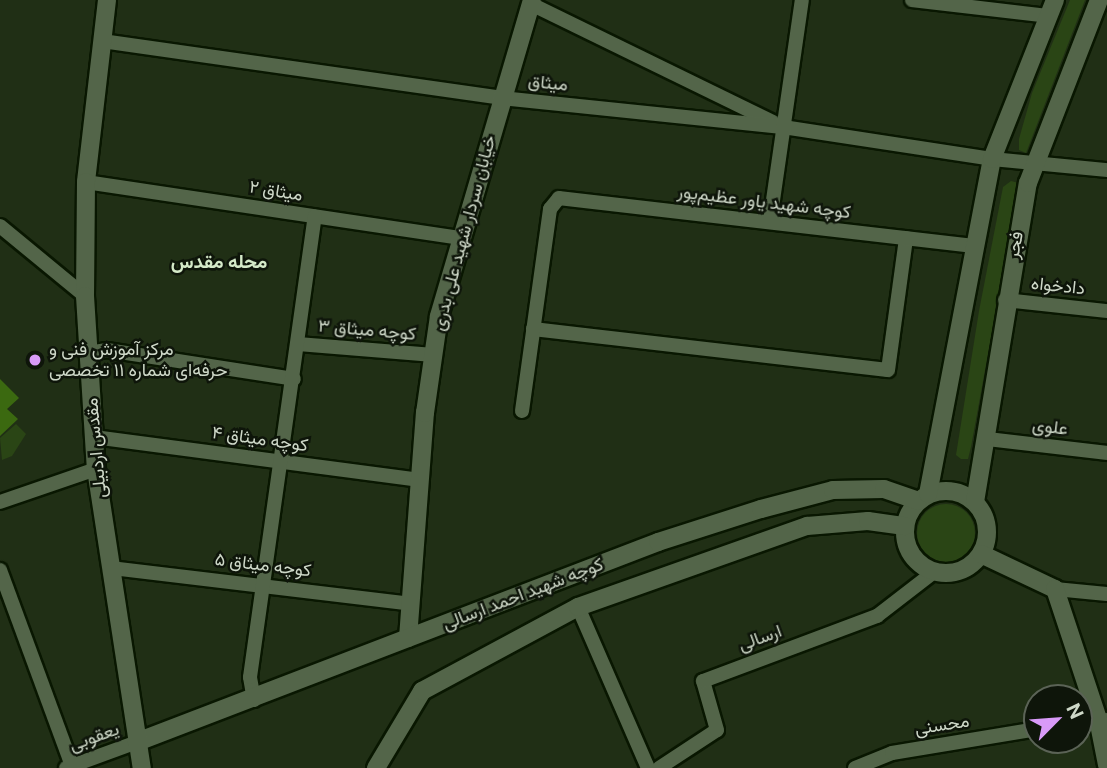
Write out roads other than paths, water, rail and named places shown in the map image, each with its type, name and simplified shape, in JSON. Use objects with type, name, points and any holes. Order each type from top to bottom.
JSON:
[{"type":"street","name":"مقدس اردبیلی","points":[[107,0],[86,182],[85,296],[96,469],[142,768]]},
{"type":"street","points":[[770,221],[802,0]]},
{"type":"street","points":[[912,0],[1052,8],[992,159],[971,246],[943,437],[923,498],[905,526],[914,559],[934,572],[961,571],[981,554],[987,527],[975,502],[953,491],[923,498]]},
{"type":"street","points":[[532,2],[783,127]]},
{"type":"street","name":"خیابان سردار شهید علی بدری","points":[[408,638],[420,480],[434,355],[461,237],[532,2]]},
{"type":"street","name":"فجر","points":[[975,502],[988,439],[1005,300],[1034,163],[1100,11]]},
{"type":"street","name":"میثاق","points":[[102,41],[501,98],[783,127],[992,159],[1107,170]]},
{"type":"street","name":"میثاق ۲","points":[[86,182],[461,237]]},
{"type":"street","name":"کوچه شهید یاور عظیم‌پور","points":[[533,329],[553,202],[770,221],[971,246]]},
{"type":"street","points":[[254,700],[250,677],[315,217]]},
{"type":"street","points":[[0,226],[85,296]]},
{"type":"street","points":[[522,411],[533,329],[888,370],[906,238]]},
{"type":"street","name":"دادخواه","points":[[1005,300],[1107,311]]},
{"type":"street","name":"کوچه میثاق ۳","points":[[298,344],[434,355]]},
{"type":"street","points":[[88,353],[107,350],[293,379]]},
{"type":"street","name":"کوچه میثاق ۴","points":[[94,437],[420,480]]},
{"type":"street","name":"علوی","points":[[988,439],[1107,453]]},
{"type":"street","points":[[0,502],[96,469]]},
{"type":"street","name":"کوچه شهید احمد ارسالی","points":[[136,742],[254,700],[408,638],[752,512],[833,490],[884,489],[923,498]]},
{"type":"street","points":[[752,512],[762,526],[755,542]]},
{"type":"street","name":"کوچه شهید احمد ارسالی","points":[[376,768],[422,691],[578,607],[755,542],[840,521],[905,526]]},
{"type":"street","points":[[981,554],[1055,589],[1107,594]]},
{"type":"street","name":"کوچه میثاق ۵","points":[[111,568],[263,583],[411,604]]},
{"type":"street","points":[[0,570],[69,767]]},
{"type":"street","name":"ارسالی","points":[[659,768],[717,730],[703,681],[877,616],[934,572]]},
{"type":"street","points":[[1055,589],[1103,720],[1107,765]]},
{"type":"street","points":[[578,607],[648,768]]},
{"type":"street","name":"محسنی","points":[[855,768],[892,753],[1023,731]]},
{"type":"street","name":"یعقوبی","points":[[69,767],[136,742]]},
{"type":"place","name":"مرکز آموزش فنی و حرفه‌ای شماره ۱۱ تخصصی","points":[[35,360]]},
{"type":"district","name":"محله مقدس","points":[[219,262]]}]
